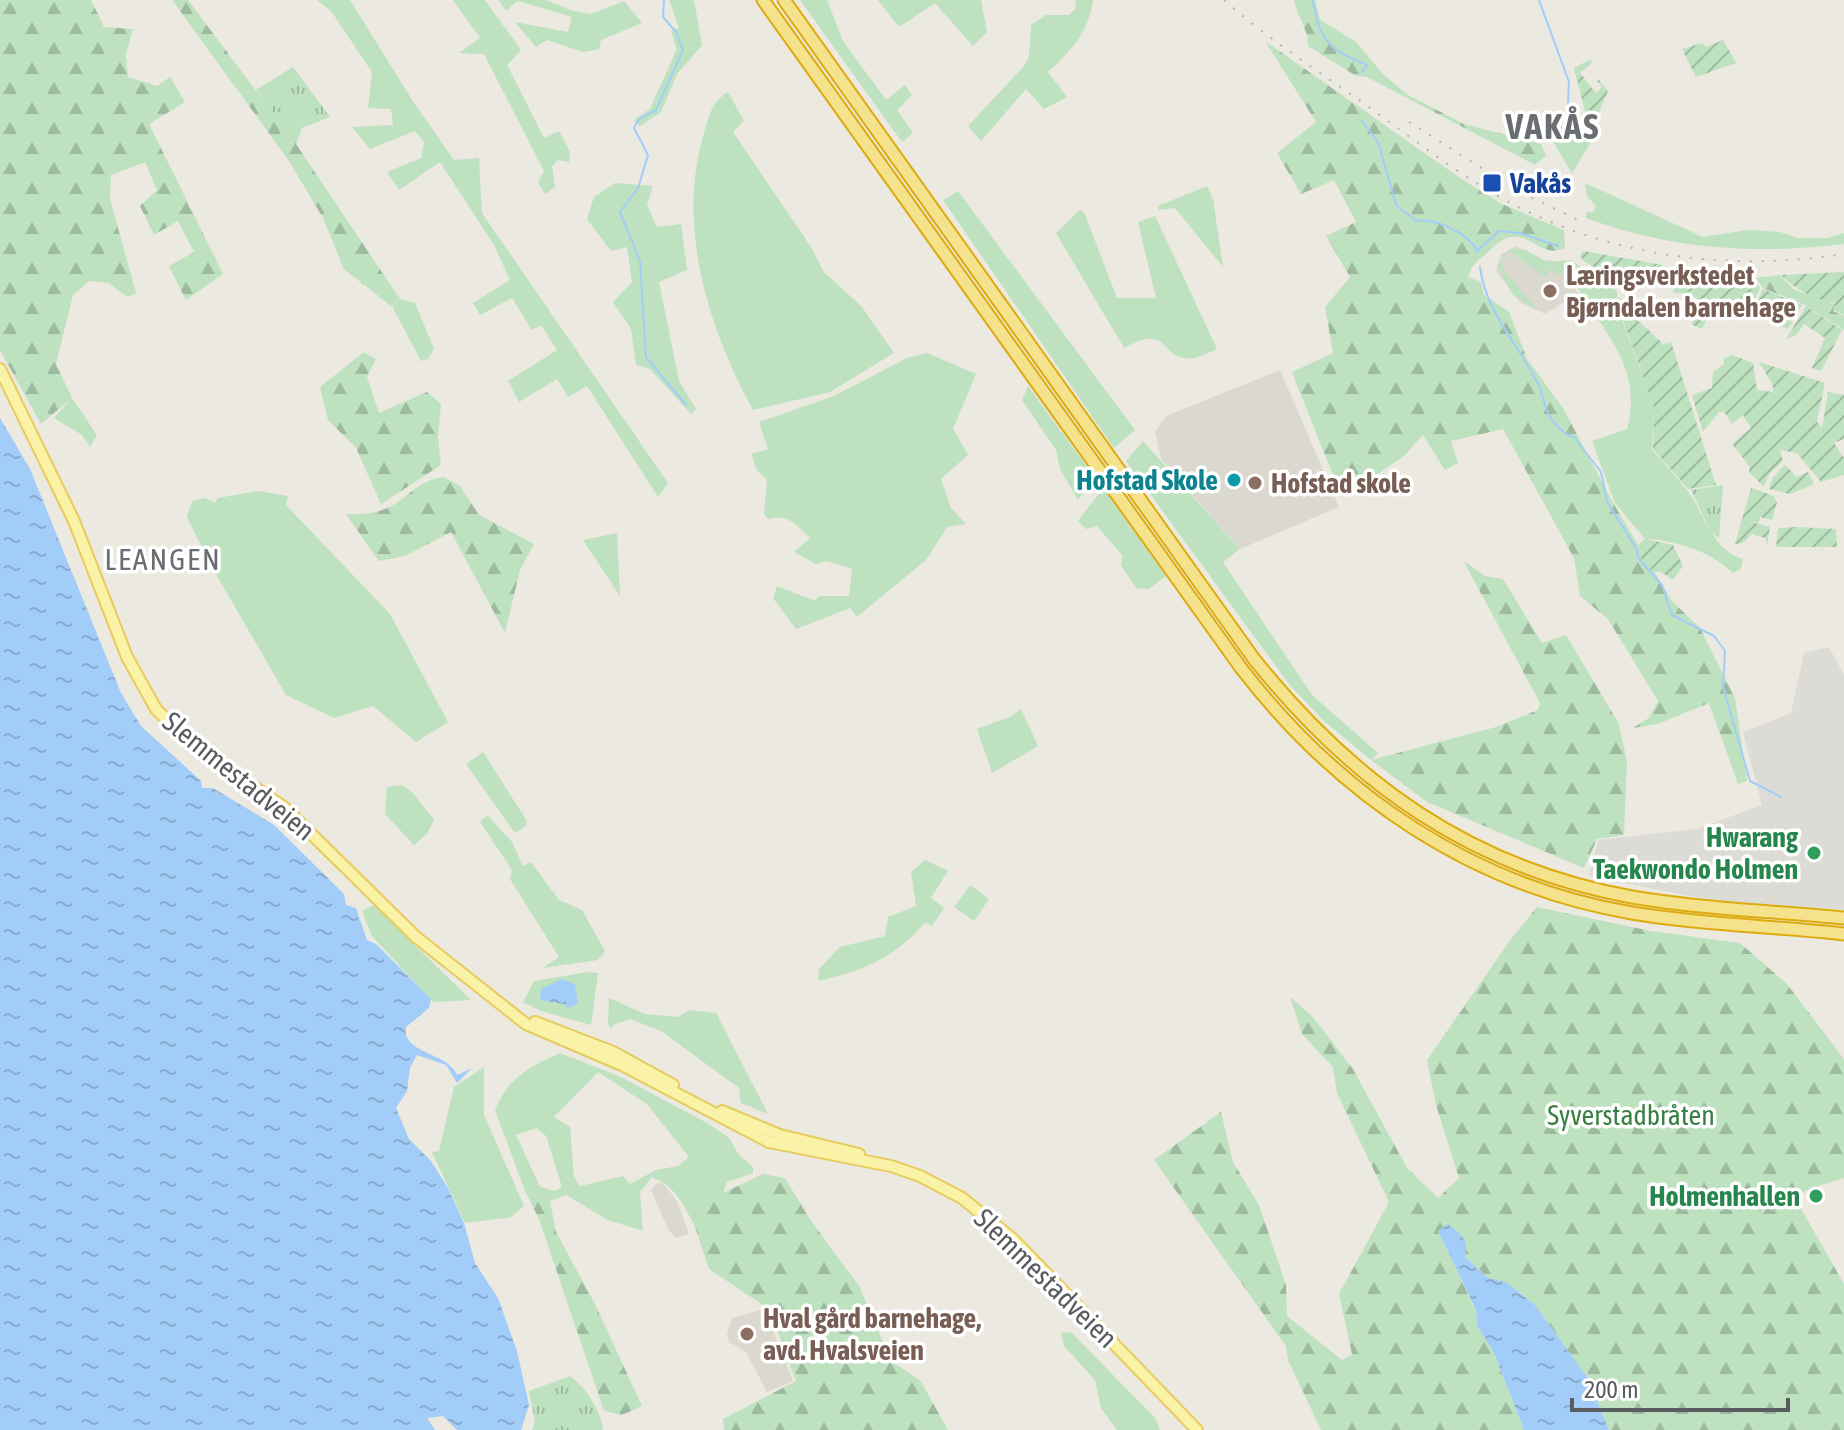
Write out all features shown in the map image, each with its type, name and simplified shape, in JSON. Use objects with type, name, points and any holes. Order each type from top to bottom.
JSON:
[{"type":"highway","points":[[763,0],[1241,668],[1296,733],[1344,779],[1396,818],[1447,849],[1560,896],[1663,918],[1844,934]]},
{"type":"highway","points":[[784,0],[1254,659],[1306,720],[1352,765],[1394,798],[1453,834],[1532,871],[1566,881],[1689,905],[1844,918]]},
{"type":"main road","name":"Slemmestadveien","points":[[0,369],[74,521],[127,657],[156,709],[190,743],[292,814],[416,937],[491,998],[545,1026],[642,1065],[699,1100],[751,1124],[906,1170],[942,1187],[994,1222],[1197,1430]]},
{"type":"shaded area","points":[[1516,246],[1544,260],[1564,262],[1578,294],[1545,314],[1520,302],[1496,271],[1501,254]]},
{"type":"shaded area","name":"Hofstad skole","points":[[1280,370],[1339,507],[1240,549],[1161,459],[1155,432],[1166,416]]},
{"type":"shaded area","points":[[1829,647],[1844,675],[1844,910],[1710,900],[1589,876],[1598,840],[1697,829],[1762,805],[1743,732],[1791,713],[1804,653]]},
{"type":"shaded area","points":[[662,1182],[677,1201],[689,1234],[675,1238],[668,1229],[651,1190]]},
{"type":"shaded area","points":[[764,1309],[793,1381],[767,1392],[746,1352],[729,1342],[727,1335],[732,1318]]},
{"type":"green space","points":[[0,0],[91,0],[104,27],[133,29],[126,54],[128,77],[157,86],[170,77],[185,102],[149,124],[223,274],[186,300],[169,266],[194,252],[178,221],[154,235],[140,206],[157,190],[145,162],[111,175],[110,199],[136,293],[128,297],[108,283],[89,281],[73,295],[56,364],[72,398],[41,424],[0,350]]},
{"type":"green space","points":[[172,0],[188,0],[272,112],[282,112],[302,128],[296,144],[400,299],[391,306],[344,269],[323,218],[289,161]]},
{"type":"green space","points":[[317,0],[350,0],[414,103],[454,160],[479,158],[482,213],[668,483],[658,497],[587,386],[568,397],[557,379],[519,402],[508,381],[557,350],[541,325],[532,330],[512,298],[480,315],[473,303],[510,280],[494,245],[440,162],[399,190],[387,172],[421,158],[424,142],[415,131],[370,149],[352,127],[393,125],[391,109],[368,108],[372,72],[331,11]]},
{"type":"green space","points":[[453,0],[485,0],[521,50],[507,65],[544,138],[559,131],[570,152],[569,162],[558,160],[552,166],[555,187],[545,194],[538,182],[544,171],[484,54],[459,53],[480,38]]},
{"type":"green space","points":[[498,0],[546,0],[573,11],[591,14],[624,1],[642,23],[601,40],[599,49],[583,52],[547,40],[536,47],[515,22],[568,32],[572,17],[518,1],[506,11]]},
{"type":"green space","points":[[669,0],[694,0],[702,45],[677,74],[661,112],[640,126],[634,120],[650,109],[677,49],[671,31],[679,28]]},
{"type":"green space","points":[[800,0],[827,0],[843,41],[886,100],[905,85],[912,95],[897,110],[913,133],[902,142]]},
{"type":"green space","points":[[878,0],[981,0],[987,32],[973,46],[935,3],[899,27]]},
{"type":"green space","points":[[1075,0],[1093,0],[1091,12],[1071,48],[1048,72],[1067,97],[1044,109],[1026,89],[981,141],[968,126],[1024,66],[1029,56],[1031,25],[1046,15],[1069,15],[1076,8]]},
{"type":"green space","points":[[1294,0],[1315,0],[1320,20],[1355,41],[1384,75],[1408,95],[1464,124],[1541,144],[1546,156],[1535,165],[1367,77],[1356,76],[1308,46],[1307,34]]},
{"type":"green space","points":[[1723,40],[1736,63],[1696,77],[1682,49],[1702,43],[1706,47]]},
{"type":"green space","points":[[1265,41],[1460,178],[1502,204],[1564,230],[1565,248],[1555,251],[1522,238],[1503,240],[1477,261],[1468,277],[1481,282],[1484,295],[1509,312],[1527,359],[1563,408],[1612,501],[1671,600],[1700,628],[1735,698],[1747,781],[1738,784],[1709,703],[1658,724],[1633,728],[1649,718],[1658,701],[1608,619],[1580,596],[1574,558],[1503,429],[1451,441],[1458,463],[1445,470],[1423,435],[1404,456],[1342,498],[1292,372],[1333,353],[1325,307],[1350,277],[1326,236],[1356,222],[1334,180],[1301,194],[1277,153],[1316,122]]},
{"type":"green space","points":[[1591,59],[1592,63],[1580,73],[1596,93],[1602,87],[1599,80],[1608,91],[1598,114],[1587,119],[1574,68]]},
{"type":"green space","points":[[293,67],[330,117],[302,128],[282,112],[272,112],[256,90]]},
{"type":"green space","points":[[728,92],[744,121],[733,132],[811,247],[824,272],[862,307],[894,353],[830,392],[753,410],[722,345],[710,311],[695,239],[696,168],[710,115],[718,100]]},
{"type":"green space","points":[[1553,122],[1591,142],[1572,173],[1555,145],[1550,125]]},
{"type":"green space","points":[[615,183],[653,186],[647,205],[657,227],[681,224],[687,270],[659,282],[679,381],[696,409],[691,414],[650,369],[636,365],[631,329],[613,302],[632,282],[627,247],[611,251],[587,219],[594,197]]},
{"type":"green space","points":[[1585,183],[1703,237],[1748,230],[1780,232],[1798,238],[1828,238],[1844,233],[1844,244],[1745,249],[1649,237],[1586,218],[1586,212],[1593,212],[1596,206],[1587,196]]},
{"type":"green space","points":[[1207,186],[1213,199],[1223,267],[1175,208],[1159,210],[1158,206]]},
{"type":"green space","points":[[958,191],[1135,430],[1114,448],[943,200]]},
{"type":"green space","points":[[1080,210],[1084,212],[1117,298],[1156,298],[1138,222],[1155,216],[1217,349],[1196,357],[1182,358],[1158,340],[1140,341],[1124,348],[1056,233]]},
{"type":"green space","points":[[1510,249],[1525,250],[1547,262],[1571,260],[1617,291],[1617,306],[1654,408],[1652,450],[1689,493],[1717,540],[1733,555],[1743,559],[1741,568],[1733,573],[1692,548],[1645,539],[1615,503],[1592,441],[1627,429],[1631,405],[1624,364],[1569,272],[1556,275],[1555,271],[1548,269],[1548,276],[1544,276],[1510,252],[1501,261],[1503,270],[1539,311],[1513,295],[1497,265]]},
{"type":"green space","points":[[1583,251],[1663,265],[1655,281],[1641,271],[1629,287],[1584,261],[1580,256]]},
{"type":"green space","points":[[1690,271],[1727,279],[1754,279],[1760,288],[1747,318],[1724,306],[1710,314],[1702,329],[1691,324],[1705,304],[1692,295],[1673,292],[1679,277]]},
{"type":"green space","points":[[1844,272],[1844,315],[1834,310],[1835,303],[1806,293],[1781,275]]},
{"type":"green space","points":[[1780,275],[1793,289],[1835,304],[1833,311],[1844,316],[1844,330],[1805,305],[1763,288],[1756,278]]},
{"type":"green space","points":[[1763,289],[1802,305],[1788,329],[1761,318],[1764,310],[1755,306]]},
{"type":"green space","points":[[1619,297],[1634,317],[1663,344],[1671,342],[1716,485],[1688,489],[1653,449],[1654,408],[1616,300]]},
{"type":"green space","points":[[400,299],[415,303],[434,349],[428,359],[421,361],[392,306]]},
{"type":"green space","points":[[1806,306],[1842,330],[1821,371],[1812,368],[1825,338],[1804,324],[1796,335],[1786,339]]},
{"type":"green space","points":[[364,352],[376,359],[367,377],[379,413],[427,392],[441,404],[438,437],[441,465],[381,504],[356,448],[328,420],[320,387]]},
{"type":"green space","points":[[927,353],[976,374],[953,429],[968,455],[941,479],[951,508],[966,524],[947,527],[927,559],[857,617],[850,608],[796,629],[773,598],[777,586],[815,601],[819,596],[849,596],[852,569],[827,561],[816,564],[794,552],[810,538],[791,521],[768,519],[764,514],[767,480],[757,470],[751,454],[768,449],[759,422],[834,396],[907,358]]},
{"type":"green space","points":[[1732,355],[1753,363],[1757,390],[1773,392],[1773,385],[1759,362],[1825,383],[1817,422],[1822,428],[1828,392],[1844,395],[1844,439],[1834,443],[1844,458],[1844,475],[1821,482],[1797,453],[1780,450],[1783,461],[1769,474],[1764,487],[1749,472],[1750,467],[1732,444],[1751,428],[1743,415],[1732,424],[1724,412],[1719,412],[1703,432],[1692,395],[1712,388],[1713,372],[1724,364],[1724,358]]},
{"type":"green space","points":[[1028,386],[1095,478],[1078,500],[1060,469],[1056,450],[1022,400]]},
{"type":"green space","points":[[72,398],[97,435],[90,447],[82,435],[54,418]]},
{"type":"green space","points":[[1143,441],[1240,549],[1223,562],[1312,695],[1378,753],[1371,760],[1325,722],[1289,684],[1126,461]]},
{"type":"green space","points":[[1785,465],[1797,477],[1808,472],[1814,484],[1790,494],[1769,489],[1773,477]]},
{"type":"green space","points":[[444,477],[460,486],[479,515],[534,544],[520,570],[505,633],[451,532],[405,556],[379,561],[346,514],[381,511],[420,485]]},
{"type":"green space","points":[[1723,485],[1719,538],[1711,532],[1691,490]]},
{"type":"green space","points":[[1103,488],[1166,576],[1149,589],[1136,588],[1121,565],[1122,555],[1097,526],[1086,529],[1078,521]]},
{"type":"green space","points":[[1751,488],[1774,496],[1777,503],[1772,520],[1760,517],[1758,522],[1753,522],[1770,527],[1767,544],[1765,538],[1752,534],[1743,543],[1735,544]]},
{"type":"green space","points":[[258,491],[288,496],[286,505],[390,614],[448,722],[416,742],[373,706],[334,718],[286,695],[210,564],[187,517],[192,501],[205,498],[215,503],[218,498]]},
{"type":"green space","points":[[1778,528],[1836,529],[1837,547],[1776,547]]},
{"type":"green space","points":[[617,533],[620,596],[583,540]]},
{"type":"green space","points":[[1645,539],[1673,545],[1683,566],[1673,580],[1661,572],[1654,572],[1640,558],[1639,544]]},
{"type":"green space","points":[[1463,560],[1485,576],[1503,579],[1542,643],[1566,635],[1619,724],[1627,762],[1624,835],[1597,839],[1584,868],[1427,802],[1371,760],[1496,727],[1538,710],[1540,703]]},
{"type":"green space","points":[[1021,709],[1038,746],[992,773],[977,729],[1012,716]]},
{"type":"green space","points":[[483,752],[527,821],[526,826],[515,833],[466,764]]},
{"type":"green space","points":[[402,785],[413,793],[434,820],[427,834],[414,845],[385,814],[387,787]]},
{"type":"green space","points":[[487,815],[512,842],[523,866],[531,862],[559,900],[582,910],[605,951],[598,960],[543,968],[559,957],[510,879],[512,870],[480,822]]},
{"type":"green space","points":[[925,860],[948,871],[931,898],[944,908],[932,926],[925,922],[903,944],[878,961],[818,981],[819,969],[840,947],[885,936],[888,917],[916,906],[911,872]]},
{"type":"green space","points":[[970,885],[989,899],[974,921],[954,907]]},
{"type":"green space","points":[[374,905],[471,1000],[433,1002],[372,936],[362,911]]},
{"type":"green space","name":"Syverstadbråten","points":[[1537,907],[1651,931],[1740,943],[1787,984],[1844,1059],[1844,1178],[1809,1189],[1795,1198],[1844,1284],[1844,1430],[1609,1430],[1587,1377],[1535,1305],[1506,1282],[1488,1278],[1438,1231],[1476,1311],[1477,1326],[1494,1353],[1524,1430],[1321,1430],[1288,1360],[1286,1346],[1154,1160],[1221,1112],[1233,1162],[1259,1205],[1286,1285],[1287,1316],[1342,1360],[1352,1354],[1339,1294],[1389,1202],[1337,1093],[1333,1067],[1302,1034],[1290,997],[1312,1016],[1353,1069],[1407,1168],[1438,1198],[1459,1178],[1436,1105],[1427,1060],[1511,939]]},
{"type":"green space","points":[[598,973],[591,1025],[541,1011],[523,1002],[534,981]]},
{"type":"green space","points":[[609,998],[645,1014],[678,1017],[689,1010],[716,1013],[768,1114],[741,1103],[739,1088],[661,1031],[630,1019],[613,1025],[612,1029],[608,1025]]},
{"type":"green space","points":[[560,1053],[619,1076],[709,1124],[729,1138],[739,1155],[753,1167],[753,1173],[727,1182],[723,1193],[708,1190],[694,1224],[673,1191],[652,1177],[640,1192],[643,1231],[608,1220],[566,1195],[550,1201],[525,1191],[495,1110],[513,1082],[529,1069]],"holes":[[[598,1072],[647,1104],[689,1157],[678,1166],[656,1170],[630,1184],[623,1176],[580,1186],[574,1177],[570,1127],[554,1117]],[[536,1128],[546,1136],[562,1187],[555,1191],[540,1187],[516,1135]]]},
{"type":"green space","points":[[484,1067],[484,1115],[524,1206],[511,1217],[465,1223],[432,1152],[439,1151],[454,1087]]},
{"type":"green space","points":[[763,1174],[785,1178],[809,1218],[859,1286],[892,1362],[920,1380],[948,1430],[724,1430],[723,1419],[796,1381],[769,1309],[709,1269],[694,1224],[708,1190],[723,1193]]},
{"type":"green space","points":[[525,1191],[550,1201],[556,1232],[595,1304],[642,1406],[622,1415],[604,1411],[539,1219]]},
{"type":"green space","points":[[1071,1332],[1155,1418],[1160,1430],[1117,1430],[1101,1408],[1095,1380],[1064,1346],[1061,1333]]},
{"type":"green space","points":[[570,1376],[592,1400],[603,1430],[532,1430],[535,1421],[529,1391]]},
{"type":"water","points":[[0,418],[30,469],[121,693],[141,726],[201,781],[202,788],[213,788],[274,825],[344,894],[346,905],[356,908],[367,940],[376,944],[431,999],[429,1008],[406,1027],[406,1036],[411,1043],[445,1062],[457,1075],[472,1068],[457,1083],[446,1065],[417,1055],[410,1068],[407,1091],[396,1108],[409,1139],[431,1161],[448,1188],[464,1223],[475,1263],[498,1298],[517,1351],[529,1405],[521,1430],[457,1430],[443,1416],[427,1418],[435,1430],[0,1430]]},
{"type":"water","points":[[562,979],[575,984],[578,1004],[567,1008],[564,1004],[540,1000],[541,989]]},
{"type":"water","points":[[1448,1224],[1463,1238],[1465,1257],[1488,1278],[1506,1282],[1535,1305],[1587,1377],[1609,1430],[1524,1430],[1494,1353],[1477,1326],[1476,1310],[1438,1231]]},
{"type":"waterway","points":[[664,0],[663,17],[676,32],[683,50],[656,110],[639,119],[634,128],[648,155],[638,188],[620,212],[640,261],[646,357],[686,405]]},
{"type":"waterway","points":[[1312,0],[1317,17]]},
{"type":"waterway","points":[[1539,0],[1569,82],[1568,104]]},
{"type":"waterway","points":[[1317,20],[1330,44],[1367,65],[1362,72]]},
{"type":"waterway","points":[[1362,121],[1378,142],[1396,205],[1416,221],[1451,228],[1467,239],[1478,252]]},
{"type":"waterway","points":[[1478,250],[1499,231],[1520,233],[1558,246]]},
{"type":"waterway","points":[[1480,267],[1489,299],[1537,382],[1550,417],[1560,429],[1574,437],[1601,472],[1607,502],[1636,548],[1639,559],[1662,585],[1672,615],[1714,636],[1725,651],[1723,687],[1750,781],[1781,797]]},
{"type":"railway","points":[[1224,0],[1276,41],[1453,167],[1507,201],[1546,220],[1629,247],[1714,260],[1758,261],[1844,254]]},
{"type":"railway","points":[[1409,122],[1516,190],[1578,220]]},
{"type":"place","name":"Vakås","points":[[1492,183]]},
{"type":"place","name":"Læringsverkstedet Bjørndalen barnehage","points":[[1550,291]]},
{"type":"place","name":"Hofstad Skole","points":[[1234,480]]},
{"type":"place","name":"Hofstad skole","points":[[1255,483]]},
{"type":"place","name":"Hwarang Taekwondo Holmen","points":[[1814,853]]},
{"type":"place","name":"Holmenhallen","points":[[1816,1196]]},
{"type":"place","name":"Hval gård barnehage, avd. Hvalsveien","points":[[747,1334]]},
{"type":"district","name":"VAKÅS","points":[[1553,126]]},
{"type":"district","name":"LEANGEN","points":[[163,559]]}]
